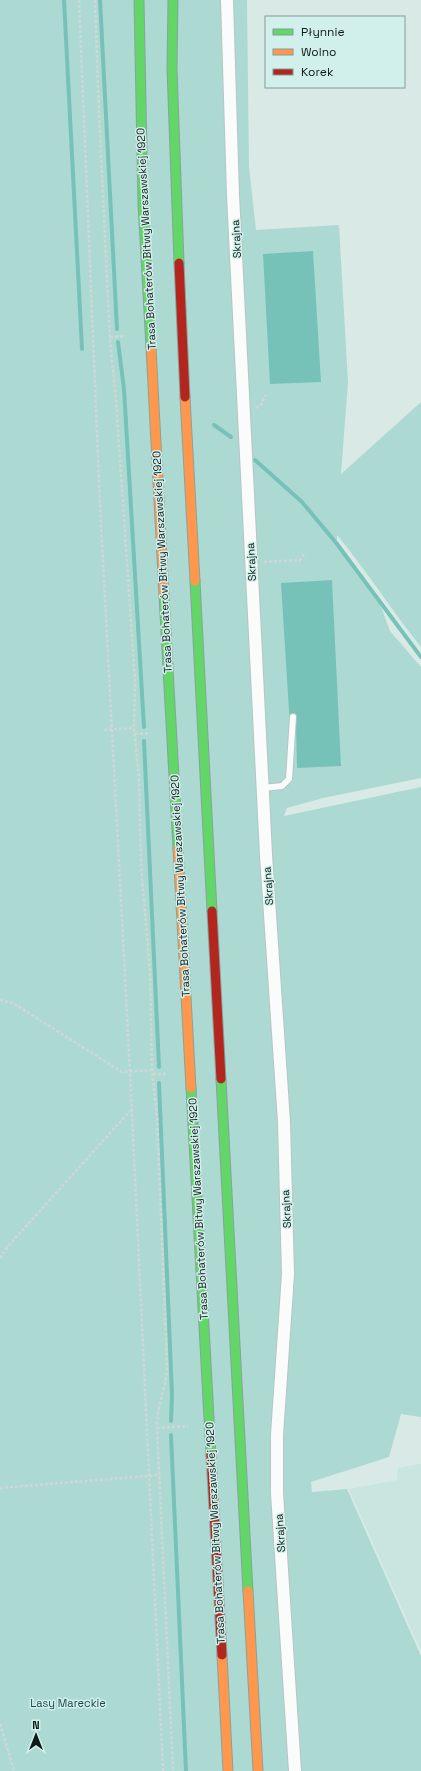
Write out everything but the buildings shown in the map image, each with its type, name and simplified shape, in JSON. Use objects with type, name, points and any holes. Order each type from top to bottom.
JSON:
[{"type":"highway","name":"Trasa Bohaterów Bitwy Warszawskiej 1920","points":[[139,0],[143,204],[228,1771]]},
{"type":"highway","points":[[173,0],[173,116],[181,323],[258,1771]]},
{"type":"street","name":"Skrajna","points":[[227,0],[233,195],[251,563],[266,855],[284,1122],[288,1298],[276,1435],[278,1493],[295,1771]]},
{"type":"lane","points":[[263,788],[282,786],[289,779],[294,717]]},
{"type":"path","points":[[80,0],[100,505],[132,1109],[163,1771]]},
{"type":"path","points":[[95,0],[98,114],[110,337],[116,401],[135,682],[134,728],[140,777],[141,866],[150,971],[152,1070],[157,1117],[167,1366],[166,1379],[156,1416],[173,1771]]},
{"type":"path","points":[[110,337],[126,336]]},
{"type":"path","points":[[251,563],[300,560],[305,552]]},
{"type":"path","points":[[104,730],[134,728]]},
{"type":"path","points":[[135,734],[150,733]]},
{"type":"path","points":[[0,1000],[13,1003],[122,1072],[152,1070]]},
{"type":"path","points":[[153,1074],[168,1074]]},
{"type":"path","points":[[0,1258],[9,1245],[132,1109]]},
{"type":"path","points":[[157,1428],[188,1426]]},
{"type":"path","points":[[0,1488],[158,1475]]},
{"type":"path","points":[[0,1724],[14,1771]]},
{"type":"shaded area","points":[[313,251],[321,382],[270,384],[263,254]]},
{"type":"shaded area","points":[[332,580],[341,766],[297,768],[296,727],[290,727],[281,583]]},
{"type":"shaded area","points":[[421,1464],[421,1651],[349,1489],[397,1480],[398,1468]]},
{"type":"green space","name":"Lasy Mareckie","points":[[0,0],[247,0],[249,167],[256,230],[339,225],[348,382],[341,474],[421,402],[421,647],[337,535],[337,544],[380,604],[390,631],[421,667],[421,778],[323,798],[287,808],[284,816],[421,787],[421,1417],[401,1414],[389,1457],[311,1482],[312,1492],[347,1489],[421,1656],[421,1771],[0,1771]]},
{"type":"waterway","points":[[64,0],[82,349]]},
{"type":"waterway","points":[[100,0],[117,329]]},
{"type":"waterway","points":[[118,342],[124,389],[144,727]]},
{"type":"waterway","points":[[214,425],[231,437]]},
{"type":"waterway","points":[[255,460],[302,502],[337,544],[421,657]]},
{"type":"waterway","points":[[144,741],[159,1067]]},
{"type":"waterway","points":[[159,1083],[172,1395],[171,1421]]},
{"type":"waterway","points":[[171,1435],[186,1771]]},
{"type":"traffic: fast","points":[[139,0],[143,204],[151,347]]},
{"type":"traffic: fast","points":[[173,0],[172,68],[179,263]]},
{"type":"traffic: fast","points":[[195,581],[212,911]]},
{"type":"traffic: fast","points":[[164,596],[178,849]]},
{"type":"traffic: fast","points":[[221,1079],[248,1591]]},
{"type":"traffic: fast","points":[[191,1088],[211,1455]]},
{"type":"traffic: slow","points":[[151,347],[164,596]]},
{"type":"traffic: slow","points":[[185,397],[195,581]]},
{"type":"traffic: slow","points":[[178,849],[191,1088]]},
{"type":"traffic: slow","points":[[248,1591],[258,1771]]},
{"type":"traffic: slow","points":[[222,1655],[228,1771]]},
{"type":"traffic: jam","points":[[179,263],[185,397]]},
{"type":"traffic: jam","points":[[212,911],[221,1079]]},
{"type":"traffic: jam","points":[[211,1455],[222,1655]]}]
